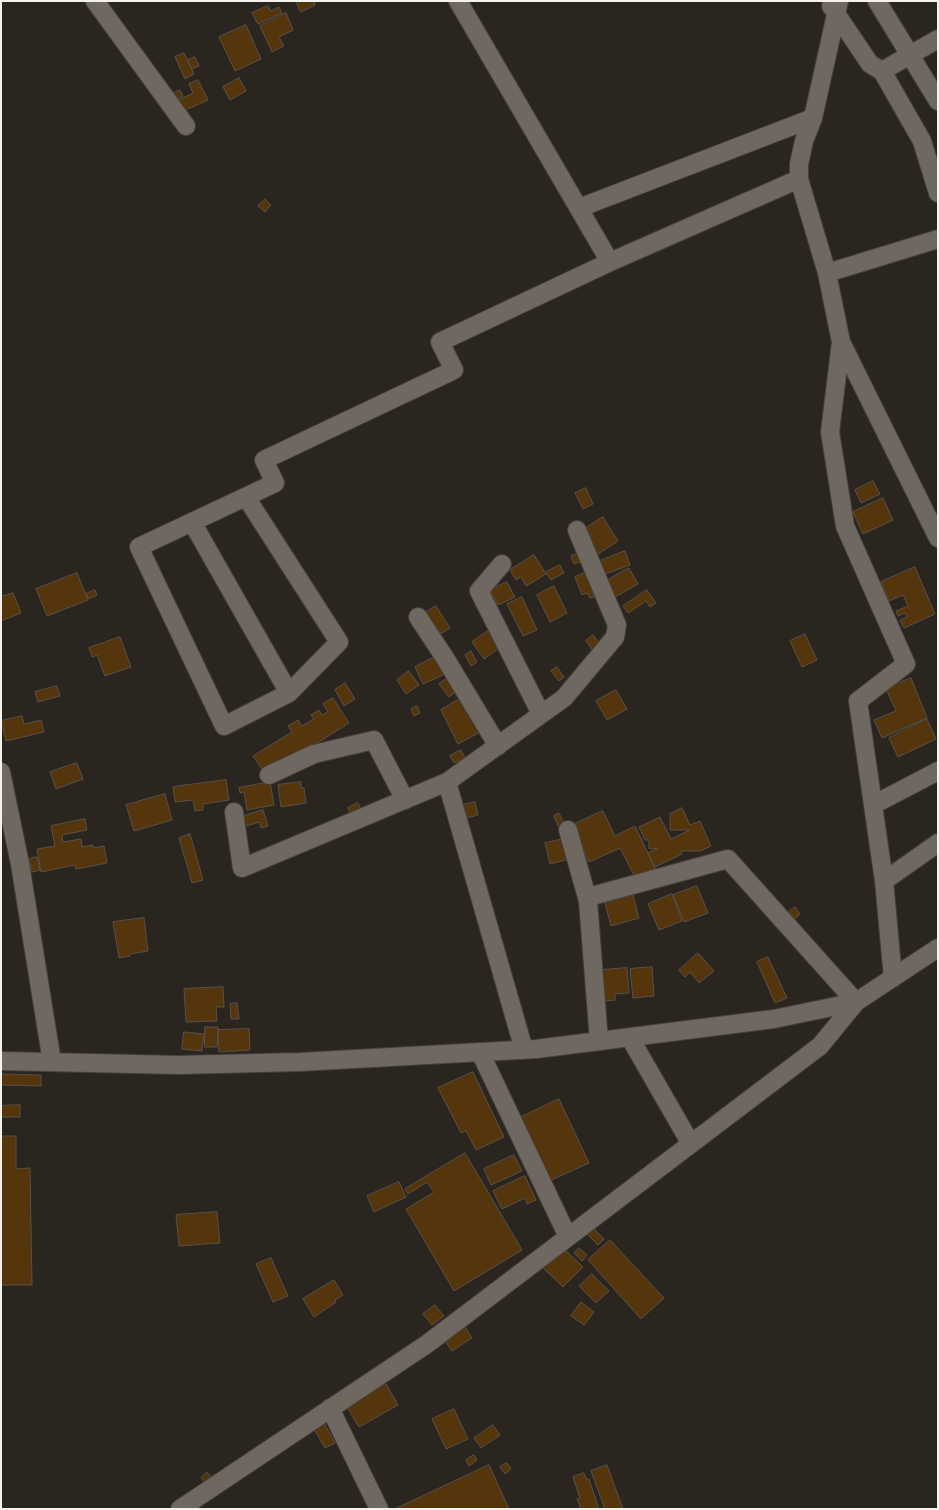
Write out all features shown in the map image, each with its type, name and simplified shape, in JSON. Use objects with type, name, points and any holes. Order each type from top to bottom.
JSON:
[{"type":"street","points":[[95,1],[186,126]]},
{"type":"street","points":[[458,1],[610,262]]},
{"type":"street","points":[[877,1],[938,101]]},
{"type":"street","points":[[834,5],[870,64],[882,71],[922,141],[938,193]]},
{"type":"street","points":[[834,5],[813,118],[804,142],[799,164],[799,179],[827,273],[841,342],[938,538]]},
{"type":"street","points":[[882,71],[938,39]]},
{"type":"street","points":[[579,208],[813,118]]},
{"type":"street","points":[[246,497],[338,642],[289,693],[224,726],[139,547],[275,483],[264,460],[454,370],[440,342],[610,262],[799,179]]},
{"type":"street","points":[[827,273],[938,239]]},
{"type":"street","points":[[841,342],[830,432],[845,526],[906,664],[858,701],[884,881],[893,978]]},
{"type":"street","points":[[192,522],[289,693]]},
{"type":"street","points":[[234,812],[242,868],[447,782],[564,698],[615,637],[616,625],[576,530]]},
{"type":"street","points":[[502,564],[479,591],[541,714]]},
{"type":"street","points":[[418,617],[498,746]]},
{"type":"street","points":[[269,776],[314,754],[374,740],[405,800]]},
{"type":"street","points":[[873,805],[938,771]]},
{"type":"street","points":[[1,772],[20,864],[52,1062]]},
{"type":"street","points":[[447,782],[524,1050]]},
{"type":"street","points":[[568,830],[588,901],[599,1041]]},
{"type":"street","points":[[884,881],[938,843]]},
{"type":"street","points":[[592,896],[728,860],[856,1002]]},
{"type":"street","points":[[180,1509],[427,1344],[820,1046],[856,1002],[938,948]]},
{"type":"street","points":[[1,1061],[178,1065],[300,1062],[524,1050],[774,1019],[856,1002]]},
{"type":"street","points":[[630,1038],[691,1144]]},
{"type":"street","points":[[480,1052],[568,1236]]},
{"type":"street","points":[[330,1408],[379,1509]]},
{"type":"building","points":[[296,1],[314,1],[315,5],[301,12]]},
{"type":"building","points":[[268,6],[271,11],[279,7],[282,13],[258,24],[252,13]]},
{"type":"building","points":[[286,13],[293,30],[279,37],[284,46],[272,52],[260,26]]},
{"type":"building","points":[[246,25],[261,59],[235,71],[219,37]]},
{"type":"building","points":[[184,53],[194,74],[185,79],[175,57]]},
{"type":"building","points":[[195,57],[199,66],[192,69],[188,60]]},
{"type":"building","points":[[239,78],[246,91],[230,100],[223,87]]},
{"type":"building","points":[[198,80],[208,100],[181,112],[176,101],[193,93],[189,84]]},
{"type":"building","points":[[180,90],[183,96],[175,100],[172,94]]},
{"type":"building","points":[[265,199],[271,205],[265,212],[258,206]]},
{"type":"building","points":[[873,481],[880,494],[861,503],[855,490]]},
{"type":"building","points":[[586,488],[593,504],[583,509],[575,493]]},
{"type":"building","points":[[883,498],[893,520],[863,534],[853,512]]},
{"type":"building","points":[[603,517],[618,541],[595,556],[585,540],[591,536],[586,528]]},
{"type":"building","points":[[625,551],[630,565],[600,576],[595,563]]},
{"type":"building","points":[[580,553],[583,561],[574,564],[571,556]]},
{"type":"building","points":[[534,555],[546,574],[526,586],[521,577],[516,580],[510,570]]},
{"type":"building","points":[[560,565],[564,573],[551,580],[546,572]]},
{"type":"building","points":[[915,567],[935,614],[904,628],[900,620],[907,617],[905,613],[898,616],[896,611],[908,606],[903,595],[889,601],[881,582]]},
{"type":"building","points":[[629,568],[638,584],[615,597],[606,581]]},
{"type":"building","points":[[77,573],[88,600],[47,616],[36,589]]},
{"type":"building","points":[[585,573],[595,597],[590,598],[587,593],[582,595],[575,577]]},
{"type":"building","points":[[507,582],[515,597],[498,605],[490,590]]},
{"type":"building","points":[[554,586],[567,613],[550,622],[537,595]]},
{"type":"building","points":[[95,590],[97,595],[89,599],[86,594]]},
{"type":"building","points":[[647,590],[656,603],[650,607],[646,601],[628,613],[623,606]]},
{"type":"building","points":[[13,593],[21,613],[1,621],[1,597]]},
{"type":"building","points":[[522,597],[537,630],[523,636],[507,604]]},
{"type":"building","points":[[436,606],[450,628],[439,635],[426,612]]},
{"type":"building","points":[[491,629],[502,646],[484,659],[472,642]]},
{"type":"building","points":[[805,634],[817,660],[802,667],[790,641]]},
{"type":"building","points":[[593,635],[601,646],[594,652],[586,641]]},
{"type":"building","points":[[120,637],[131,667],[105,676],[97,655],[92,657],[89,648]]},
{"type":"building","points":[[471,651],[477,662],[471,666],[465,655]]},
{"type":"building","points":[[435,657],[443,675],[423,684],[415,667]]},
{"type":"building","points":[[557,667],[564,677],[559,681],[551,671]]},
{"type":"building","points":[[409,671],[419,685],[406,694],[397,680]]},
{"type":"building","points":[[448,678],[458,690],[449,697],[439,684]]},
{"type":"building","points":[[911,678],[927,718],[882,738],[874,720],[896,711],[886,689]]},
{"type":"building","points":[[345,683],[355,699],[344,706],[335,690]]},
{"type":"building","points":[[57,686],[60,696],[38,702],[35,692]]},
{"type":"building","points":[[616,690],[627,709],[607,720],[596,701]]},
{"type":"building","points":[[463,697],[482,731],[458,744],[441,710]]},
{"type":"building","points":[[333,698],[349,723],[279,767],[263,771],[253,756],[292,732],[288,726],[298,720],[302,726],[314,719],[311,715],[319,710],[322,715],[328,712],[323,704]]},
{"type":"building","points":[[417,706],[420,713],[414,716],[411,709]]},
{"type":"building","points":[[22,716],[24,724],[41,720],[44,732],[6,741],[1,721]]},
{"type":"building","points":[[927,719],[936,739],[898,757],[889,738]]},
{"type":"building","points":[[461,750],[465,758],[454,763],[450,756]]},
{"type":"building","points":[[77,763],[83,779],[56,789],[50,772]]},
{"type":"building","points":[[226,780],[229,800],[203,804],[203,810],[195,811],[193,800],[175,802],[173,787]]},
{"type":"building","points":[[270,782],[274,805],[247,810],[244,792],[240,793],[239,788]]},
{"type":"building","points":[[301,782],[301,788],[304,788],[306,803],[281,807],[278,785]]},
{"type":"building","points":[[165,794],[172,820],[134,831],[126,805]]},
{"type":"building","points":[[475,802],[478,815],[467,818],[463,805]]},
{"type":"building","points":[[358,803],[362,812],[352,816],[348,808]]},
{"type":"building","points":[[682,808],[690,825],[700,821],[711,846],[700,851],[681,851],[682,854],[655,867],[648,853],[658,848],[649,849],[649,840],[645,840],[639,827],[660,817],[671,839],[690,830],[670,830],[670,814]]},
{"type":"building","points":[[263,810],[268,826],[261,828],[259,822],[244,827],[241,817]]},
{"type":"building","points":[[603,811],[615,836],[635,826],[655,868],[635,877],[620,848],[589,862],[572,825]]},
{"type":"building","points":[[559,813],[564,823],[558,826],[554,816]]},
{"type":"building","points":[[85,819],[87,830],[62,835],[63,842],[81,839],[82,847],[104,846],[107,863],[76,869],[75,865],[41,872],[37,849],[55,846],[51,826]]},
{"type":"building","points":[[190,834],[203,880],[192,883],[179,838]]},
{"type":"building","points":[[564,839],[569,859],[550,864],[545,843]]},
{"type":"building","points":[[37,857],[40,870],[32,872],[29,859]]},
{"type":"building","points":[[697,886],[708,913],[684,922],[673,895]]},
{"type":"building","points":[[672,894],[682,921],[659,930],[648,904]]},
{"type":"building","points":[[633,895],[639,918],[611,926],[605,903]]},
{"type":"building","points":[[795,907],[800,914],[795,919],[789,912]]},
{"type":"building","points":[[144,918],[148,951],[119,958],[113,922]]},
{"type":"building","points":[[698,953],[714,971],[699,983],[690,972],[685,977],[679,970]]},
{"type":"building","points":[[768,957],[787,998],[775,1003],[757,962]]},
{"type":"building","points":[[652,967],[654,996],[633,998],[630,969]]},
{"type":"building","points":[[627,968],[629,993],[615,994],[615,1000],[605,1001],[602,970]]},
{"type":"building","points":[[223,987],[224,1007],[216,1007],[217,1021],[186,1022],[184,989]]},
{"type":"building","points":[[237,1003],[239,1019],[231,1019],[230,1004]]},
{"type":"building","points":[[205,1027],[218,1027],[217,1047],[205,1047]]},
{"type":"building","points":[[249,1029],[250,1050],[219,1052],[218,1030]]},
{"type":"building","points":[[184,1032],[204,1034],[202,1051],[182,1049]]},
{"type":"building","points":[[473,1072],[504,1137],[476,1150],[466,1131],[461,1133],[438,1088]]},
{"type":"building","points":[[1,1074],[41,1075],[41,1086],[1,1085]]},
{"type":"building","points":[[559,1099],[589,1163],[549,1181],[519,1118]]},
{"type":"building","points":[[20,1105],[20,1117],[1,1117],[1,1106]]},
{"type":"building","points":[[1,1136],[16,1136],[16,1169],[30,1168],[32,1285],[1,1285]]},
{"type":"building","points":[[465,1153],[522,1250],[454,1291],[406,1209],[434,1192],[427,1182],[408,1194],[405,1189]]},
{"type":"building","points":[[514,1155],[522,1171],[491,1185],[484,1169]]},
{"type":"building","points":[[525,1176],[536,1200],[527,1204],[525,1198],[502,1209],[493,1191]]},
{"type":"building","points":[[399,1182],[406,1197],[374,1212],[367,1196]]},
{"type":"building","points":[[217,1212],[220,1243],[179,1246],[176,1215]]},
{"type":"building","points":[[589,1224],[604,1239],[598,1245],[583,1230]]},
{"type":"building","points":[[610,1240],[664,1298],[641,1319],[588,1260]]},
{"type":"building","points":[[560,1245],[583,1267],[563,1287],[540,1265]]},
{"type":"building","points":[[579,1248],[587,1255],[582,1261],[574,1253]]},
{"type":"building","points":[[271,1258],[288,1296],[273,1302],[256,1264]]},
{"type":"building","points":[[592,1274],[609,1291],[596,1303],[579,1286]]},
{"type":"building","points":[[334,1280],[343,1295],[314,1317],[303,1299]]},
{"type":"building","points":[[581,1302],[594,1312],[584,1325],[571,1316]]},
{"type":"building","points":[[435,1305],[444,1316],[432,1325],[423,1314]]},
{"type":"building","points":[[465,1327],[472,1338],[452,1351],[445,1341]]},
{"type":"building","points":[[386,1384],[398,1405],[359,1427],[347,1407]]},
{"type":"building","points":[[454,1409],[468,1439],[446,1449],[432,1419]]},
{"type":"building","points":[[324,1423],[335,1443],[325,1448],[314,1429]]},
{"type":"building","points":[[493,1425],[500,1435],[481,1448],[474,1438]]},
{"type":"building","points":[[474,1455],[477,1460],[469,1466],[466,1460]]},
{"type":"building","points":[[507,1463],[511,1469],[505,1474],[500,1467]]},
{"type":"building","points":[[489,1465],[509,1509],[395,1509]]},
{"type":"building","points":[[607,1465],[623,1509],[605,1509],[591,1471]]},
{"type":"building","points":[[207,1472],[212,1478],[206,1484],[201,1478]]},
{"type":"building","points":[[584,1473],[587,1480],[589,1479],[599,1509],[581,1509],[577,1499],[580,1498],[573,1477]]}]
